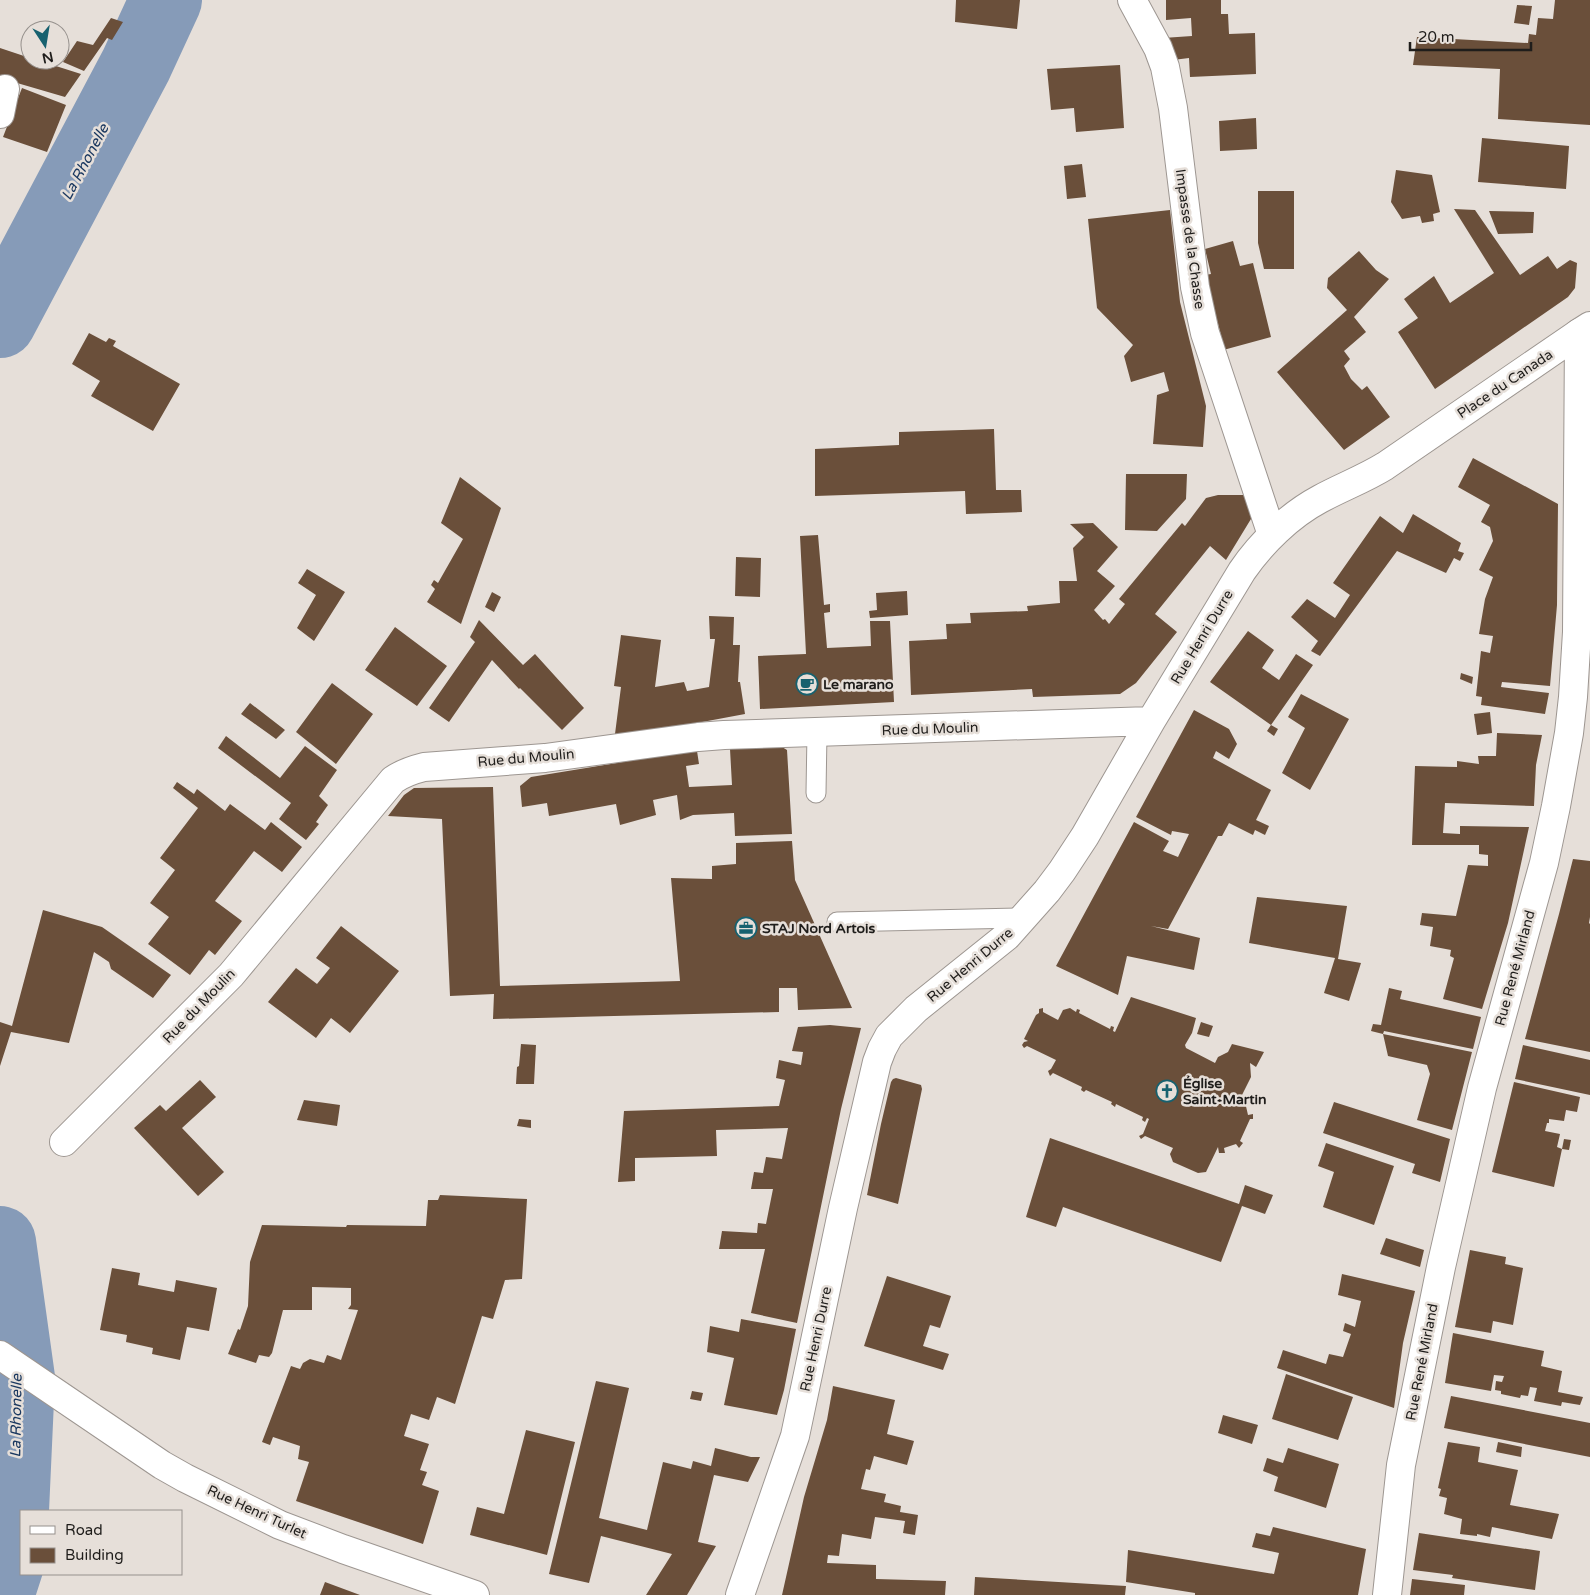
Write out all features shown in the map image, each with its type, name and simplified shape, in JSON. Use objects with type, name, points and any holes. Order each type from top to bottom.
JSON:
[{"type":"street","name":"Impasse de la Chasse","points":[[1132,0],[1158,48],[1165,67],[1173,108],[1195,287],[1203,326],[1272,535]]},
{"type":"street","name":"Place du Canada","points":[[1430,434],[1585,329]]},
{"type":"street","name":"Rue René Mirland","points":[[1387,1595],[1401,1466],[1440,1267],[1482,1088],[1544,864],[1569,733],[1577,632],[1585,329]]},
{"type":"street","name":"Rue Henri Durre","points":[[740,1595],[795,1436],[877,1062],[889,1036],[916,1009],[996,946],[1023,918],[1062,871],[1085,836],[1151,721],[1249,560],[1272,535],[1303,509],[1319,499],[1370,475],[1430,434]]},
{"type":"street","name":"Rue du Moulin","points":[[64,1142],[232,974],[393,780],[401,774],[424,767],[545,758],[724,735],[1151,721]]},
{"type":"street","name":"Rue Henri Turlet","points":[[0,1355],[162,1465],[185,1478],[272,1521],[319,1540],[475,1595]]},
{"type":"lane","points":[[816,792],[817,733]]},
{"type":"lane","points":[[837,922],[1023,918]]},
{"type":"building","points":[[956,0],[1020,0],[1017,29],[955,22]]},
{"type":"building","points":[[1166,0],[1221,0],[1221,14],[1228,14],[1229,34],[1255,33],[1256,74],[1190,77],[1189,58],[1173,60],[1163,38],[1192,36],[1191,18],[1166,20]]},
{"type":"building","points":[[1555,0],[1590,0],[1590,125],[1498,119],[1500,69],[1413,65],[1417,37],[1528,43],[1529,34],[1536,35],[1538,18],[1553,19]]},
{"type":"building","points":[[1517,5],[1532,6],[1529,25],[1514,23]]},
{"type":"building","points":[[111,18],[123,22],[112,40],[107,38],[84,71],[70,65],[70,52],[77,41],[93,45]]},
{"type":"building","points":[[0,48],[20,55],[20,70],[68,70],[81,74],[65,97],[0,78]]},
{"type":"building","points":[[1120,65],[1124,128],[1076,132],[1074,108],[1051,110],[1047,69]]},
{"type":"building","points":[[22,88],[66,105],[47,152],[3,137]]},
{"type":"building","points":[[1256,118],[1257,149],[1220,151],[1219,121]]},
{"type":"building","points":[[1482,138],[1569,146],[1566,189],[1478,182]]},
{"type":"building","points":[[1082,164],[1086,197],[1067,199],[1064,166]]},
{"type":"building","points":[[1396,170],[1432,175],[1440,212],[1433,214],[1434,221],[1422,223],[1420,216],[1402,219],[1391,202]]},
{"type":"building","points":[[1258,191],[1294,191],[1294,269],[1264,269],[1258,243]]},
{"type":"building","points":[[1454,209],[1475,210],[1520,275],[1548,256],[1557,269],[1570,260],[1577,263],[1575,288],[1568,297],[1435,389],[1398,332],[1418,318],[1404,299],[1434,276],[1450,303],[1494,273]]},
{"type":"building","points":[[1170,210],[1180,302],[1206,406],[1203,447],[1153,444],[1157,395],[1169,391],[1164,372],[1131,382],[1124,356],[1133,345],[1097,308],[1088,219]]},
{"type":"building","points":[[1489,211],[1534,212],[1533,233],[1498,234]]},
{"type":"building","points":[[1233,241],[1240,266],[1253,263],[1271,337],[1216,352],[1213,341],[1222,339],[1205,275],[1211,274],[1205,249]]},
{"type":"building","points":[[1359,251],[1376,270],[1389,279],[1354,317],[1366,332],[1344,351],[1350,359],[1344,366],[1351,379],[1362,390],[1367,386],[1390,417],[1344,450],[1277,372],[1347,310],[1327,288],[1328,278]]},
{"type":"building","points":[[89,333],[106,342],[109,338],[116,341],[113,346],[180,384],[153,431],[91,396],[100,381],[72,364]]},
{"type":"building","points":[[994,429],[996,490],[1021,490],[1022,512],[966,514],[965,491],[815,496],[815,449],[899,445],[899,432]]},
{"type":"building","points":[[1473,458],[1558,504],[1557,605],[1550,686],[1502,682],[1501,687],[1549,693],[1545,714],[1481,705],[1482,697],[1476,696],[1481,651],[1490,653],[1493,636],[1479,634],[1485,599],[1493,577],[1479,570],[1493,541],[1490,527],[1481,522],[1490,505],[1458,487]]},
{"type":"building","points":[[1126,474],[1187,474],[1186,499],[1157,531],[1125,530]]},
{"type":"building","points":[[460,477],[501,508],[461,624],[427,602],[435,589],[431,585],[434,580],[438,583],[463,539],[441,523]]},
{"type":"building","points":[[1218,495],[1244,495],[1254,514],[1226,560],[1210,546],[1155,614],[1177,632],[1136,683],[1120,694],[1033,697],[1032,689],[911,695],[909,641],[947,639],[946,624],[971,623],[970,613],[1028,611],[1027,606],[1060,603],[1059,581],[1077,581],[1073,548],[1084,537],[1070,524],[1093,523],[1118,547],[1097,571],[1115,586],[1094,610],[1109,624],[1125,604],[1119,599],[1182,523],[1185,526],[1206,498]]},
{"type":"building","points":[[1413,514],[1461,543],[1458,551],[1464,553],[1460,561],[1454,558],[1446,573],[1397,551],[1320,656],[1311,651],[1318,641],[1291,617],[1307,599],[1335,618],[1350,595],[1333,583],[1380,516],[1403,533]]},
{"type":"building","points":[[818,535],[824,605],[830,604],[830,612],[824,613],[827,648],[871,646],[870,621],[890,621],[894,702],[760,709],[758,656],[806,654],[800,536]]},
{"type":"building","points":[[736,557],[761,558],[760,597],[735,596]]},
{"type":"building","points":[[307,569],[345,592],[314,641],[297,628],[316,595],[298,583]]},
{"type":"building","points":[[907,591],[908,615],[870,618],[869,611],[877,610],[876,593]]},
{"type":"building","points":[[492,592],[501,597],[494,612],[485,607]]},
{"type":"building","points":[[709,616],[734,617],[733,645],[740,645],[738,682],[740,682],[745,714],[654,731],[615,734],[621,687],[614,686],[621,635],[661,640],[655,687],[684,682],[687,691],[709,687],[715,639],[710,639]]},
{"type":"building","points":[[479,620],[523,665],[535,654],[584,708],[562,730],[492,660],[449,722],[429,708],[475,642],[470,637]]},
{"type":"building","points":[[395,627],[447,666],[417,706],[365,670]]},
{"type":"building","points":[[1248,631],[1274,650],[1262,668],[1279,680],[1296,654],[1313,665],[1271,725],[1210,682]]},
{"type":"building","points":[[1461,673],[1473,677],[1472,684],[1460,679]]},
{"type":"building","points":[[332,683],[373,714],[336,764],[296,732]]},
{"type":"building","points":[[1301,694],[1349,719],[1310,790],[1282,773],[1305,728],[1288,717]]},
{"type":"building","points":[[250,703],[285,730],[276,739],[241,714]]},
{"type":"building","points":[[1194,710],[1229,729],[1237,744],[1229,759],[1216,751],[1213,758],[1271,790],[1256,820],[1269,826],[1265,835],[1255,830],[1253,835],[1229,823],[1222,836],[1218,836],[1168,929],[1151,926],[1200,938],[1194,970],[1127,956],[1118,995],[1056,966],[1134,822],[1169,841],[1163,851],[1178,857],[1189,834],[1172,831],[1171,835],[1136,817]]},
{"type":"building","points":[[1490,712],[1492,733],[1477,735],[1474,714]]},
{"type":"building","points":[[1271,725],[1278,729],[1274,736],[1267,731]]},
{"type":"building","points":[[1497,733],[1542,735],[1536,765],[1534,806],[1445,803],[1443,833],[1460,834],[1460,826],[1529,827],[1508,923],[1482,1009],[1443,999],[1454,958],[1450,956],[1451,950],[1430,946],[1433,927],[1420,925],[1422,913],[1456,916],[1468,865],[1488,866],[1488,855],[1479,854],[1479,845],[1412,845],[1415,766],[1457,767],[1457,761],[1479,764],[1478,756],[1496,756]]},
{"type":"building","points":[[226,736],[280,778],[305,746],[337,770],[319,796],[328,805],[316,822],[319,824],[306,840],[279,819],[291,803],[218,748]]},
{"type":"building","points":[[777,746],[787,750],[792,834],[735,836],[734,813],[693,815],[680,820],[677,795],[653,800],[656,815],[620,825],[616,804],[549,816],[547,803],[522,807],[520,786],[531,777],[684,752],[697,751],[699,764],[686,766],[689,787],[732,785],[730,749]]},
{"type":"building","points":[[177,782],[194,794],[197,789],[225,811],[230,804],[265,830],[271,822],[302,847],[282,872],[254,851],[215,901],[242,921],[215,955],[209,950],[190,975],[148,944],[169,917],[150,903],[175,870],[160,858],[198,808],[173,788]]},
{"type":"building","points":[[493,787],[500,986],[680,981],[671,878],[712,879],[712,866],[736,864],[736,843],[792,841],[795,880],[852,1008],[798,1010],[797,988],[779,988],[779,1012],[493,1019],[494,994],[450,996],[442,819],[388,816],[404,795],[414,788]]},
{"type":"building","points":[[1573,859],[1590,861],[1590,1052],[1525,1039]]},
{"type":"building","points":[[1257,897],[1347,906],[1338,959],[1361,963],[1349,1001],[1324,993],[1335,958],[1249,943]]},
{"type":"building","points":[[43,910],[102,927],[171,975],[153,998],[111,969],[109,962],[94,952],[69,1043],[11,1032],[0,1066],[0,1022],[12,1026]]},
{"type":"building","points":[[341,926],[399,971],[350,1033],[331,1018],[316,1038],[268,1002],[296,968],[317,984],[330,968],[316,958]]},
{"type":"building","points":[[1389,988],[1402,991],[1400,999],[1481,1017],[1473,1049],[1384,1031],[1383,1034],[1371,1031],[1373,1024],[1381,1025]]},
{"type":"building","name":"Église Saint-Martin","points":[[1131,997],[1196,1018],[1192,1033],[1185,1045],[1186,1048],[1215,1063],[1218,1057],[1228,1052],[1232,1044],[1264,1052],[1256,1067],[1250,1063],[1251,1077],[1241,1097],[1246,1095],[1248,1100],[1245,1102],[1248,1115],[1253,1114],[1253,1119],[1250,1119],[1240,1141],[1243,1143],[1239,1148],[1236,1144],[1224,1148],[1225,1153],[1219,1153],[1218,1147],[1206,1172],[1198,1173],[1173,1162],[1170,1154],[1173,1148],[1145,1136],[1141,1139],[1139,1136],[1143,1134],[1149,1119],[1147,1118],[1145,1122],[1142,1120],[1143,1117],[1116,1104],[1115,1107],[1111,1104],[1112,1102],[1086,1090],[1084,1092],[1081,1090],[1082,1087],[1053,1073],[1050,1076],[1048,1071],[1056,1060],[1027,1046],[1024,1048],[1022,1045],[1028,1041],[1024,1039],[1036,1015],[1039,1013],[1039,1009],[1043,1008],[1043,1012],[1058,1020],[1063,1010],[1070,1008],[1076,1012],[1077,1009],[1080,1010],[1079,1013],[1110,1029],[1111,1026],[1114,1027],[1113,1031],[1115,1032]]},
{"type":"building","points":[[1201,1022],[1213,1026],[1209,1037],[1197,1034]]},
{"type":"building","points":[[830,1025],[861,1028],[841,1109],[797,1323],[751,1313],[765,1249],[719,1249],[722,1231],[757,1233],[758,1223],[766,1224],[773,1189],[751,1189],[754,1172],[763,1173],[766,1157],[782,1159],[788,1128],[716,1130],[717,1156],[635,1158],[635,1181],[618,1182],[624,1111],[779,1106],[785,1080],[776,1078],[779,1060],[801,1065],[803,1052],[792,1051],[798,1027]]},
{"type":"building","points":[[1383,1034],[1472,1052],[1452,1130],[1417,1120],[1430,1074],[1427,1065],[1388,1056]]},
{"type":"building","points":[[521,1044],[536,1045],[534,1084],[516,1084]]},
{"type":"building","points":[[1523,1045],[1590,1060],[1590,1095],[1515,1079]]},
{"type":"building","points":[[896,1078],[921,1085],[922,1089],[898,1204],[867,1195],[891,1082]]},
{"type":"building","points":[[200,1080],[216,1097],[182,1128],[224,1172],[198,1196],[134,1128],[160,1105],[166,1111]]},
{"type":"building","points":[[1514,1082],[1580,1097],[1577,1112],[1566,1110],[1564,1121],[1549,1119],[1549,1123],[1547,1123],[1545,1131],[1560,1134],[1557,1147],[1562,1149],[1554,1187],[1492,1172]]},
{"type":"building","points":[[304,1100],[340,1105],[337,1126],[297,1120]]},
{"type":"building","points":[[1334,1102],[1450,1139],[1440,1182],[1412,1173],[1415,1164],[1323,1133]]},
{"type":"building","points":[[519,1119],[531,1120],[531,1128],[517,1126]]},
{"type":"building","points":[[1050,1138],[1239,1204],[1245,1185],[1273,1195],[1265,1214],[1242,1206],[1221,1262],[1063,1207],[1056,1227],[1026,1217]]},
{"type":"building","points":[[1564,1139],[1571,1140],[1569,1150],[1562,1149]]},
{"type":"building","points":[[1326,1143],[1394,1166],[1374,1225],[1323,1207],[1334,1172],[1318,1166]]},
{"type":"building","points":[[440,1195],[527,1199],[522,1279],[505,1280],[493,1319],[482,1316],[455,1404],[437,1397],[429,1420],[411,1414],[404,1436],[429,1444],[420,1470],[427,1472],[422,1485],[439,1491],[423,1544],[296,1501],[309,1462],[298,1459],[300,1446],[273,1437],[270,1445],[262,1442],[291,1366],[300,1369],[303,1363],[310,1359],[324,1363],[327,1355],[341,1360],[358,1310],[348,1309],[351,1305],[351,1288],[312,1287],[312,1310],[283,1310],[272,1353],[269,1357],[259,1355],[256,1363],[228,1354],[238,1329],[240,1330],[248,1306],[250,1262],[262,1225],[426,1226],[428,1200],[438,1200]]},
{"type":"building","points":[[1386,1238],[1424,1250],[1420,1267],[1380,1254]]},
{"type":"building","points":[[1470,1250],[1506,1257],[1505,1264],[1523,1268],[1513,1325],[1493,1321],[1491,1333],[1455,1327]]},
{"type":"building","points":[[112,1268],[140,1273],[138,1285],[174,1292],[176,1280],[217,1288],[209,1331],[187,1327],[180,1360],[152,1354],[153,1348],[126,1342],[127,1335],[100,1330]]},
{"type":"building","points":[[1342,1274],[1415,1291],[1403,1343],[1394,1408],[1277,1368],[1283,1350],[1326,1364],[1329,1354],[1343,1357],[1351,1334],[1343,1331],[1345,1323],[1355,1327],[1361,1301],[1338,1295]]},
{"type":"building","points":[[887,1276],[951,1296],[940,1328],[930,1325],[923,1346],[949,1354],[943,1370],[864,1346]]},
{"type":"building","points":[[741,1319],[796,1329],[777,1415],[724,1405],[734,1358],[707,1352],[710,1326],[739,1332]]},
{"type":"building","points":[[1453,1333],[1544,1351],[1541,1366],[1562,1371],[1558,1392],[1583,1397],[1580,1405],[1562,1402],[1561,1406],[1534,1401],[1537,1388],[1530,1387],[1528,1396],[1521,1395],[1520,1398],[1501,1394],[1501,1391],[1495,1390],[1496,1381],[1502,1382],[1504,1376],[1494,1375],[1491,1391],[1445,1383]]},
{"type":"building","points":[[1286,1374],[1353,1397],[1338,1440],[1272,1419]]},
{"type":"building","points":[[596,1381],[629,1388],[599,1518],[647,1530],[663,1462],[691,1469],[693,1461],[711,1466],[715,1448],[751,1457],[760,1457],[748,1482],[714,1475],[698,1542],[716,1546],[687,1595],[646,1595],[672,1554],[601,1536],[589,1583],[549,1574]]},
{"type":"building","points":[[833,1386],[895,1400],[887,1434],[914,1441],[907,1465],[874,1456],[870,1470],[866,1469],[861,1489],[886,1494],[884,1502],[901,1506],[900,1512],[918,1515],[915,1535],[903,1533],[905,1521],[875,1517],[871,1539],[842,1534],[839,1556],[828,1555],[827,1563],[876,1565],[876,1579],[946,1581],[945,1595],[782,1595],[804,1497],[827,1420]]},
{"type":"building","points":[[692,1391],[703,1393],[701,1401],[690,1399]]},
{"type":"building","points":[[1451,1396],[1590,1423],[1590,1457],[1444,1428]]},
{"type":"building","points":[[1223,1415],[1258,1425],[1252,1444],[1218,1433]]},
{"type":"building","points":[[526,1430],[575,1442],[547,1555],[470,1535],[477,1507],[504,1514]]},
{"type":"building","points":[[1448,1442],[1480,1447],[1478,1462],[1518,1470],[1510,1505],[1559,1514],[1552,1539],[1492,1527],[1490,1537],[1477,1534],[1477,1536],[1460,1534],[1462,1519],[1444,1514],[1447,1498],[1439,1496],[1441,1489],[1438,1488]]},
{"type":"building","points":[[1498,1442],[1522,1447],[1521,1457],[1496,1452]]},
{"type":"building","points":[[1288,1448],[1339,1464],[1326,1508],[1274,1491],[1278,1477],[1263,1471],[1267,1458],[1283,1463]]},
{"type":"building","points":[[1273,1527],[1366,1549],[1358,1595],[1195,1595],[1195,1593],[1126,1582],[1128,1550],[1274,1574],[1279,1553],[1252,1547],[1256,1533],[1270,1536]]},
{"type":"building","points":[[1419,1533],[1540,1551],[1535,1590],[1452,1578],[1453,1575],[1413,1570]]},
{"type":"building","points":[[975,1577],[1126,1586],[1125,1595],[974,1595]]},
{"type":"building","points":[[1412,1579],[1465,1585],[1464,1595],[1410,1595]]},
{"type":"building","points":[[325,1582],[360,1595],[320,1595]]},
{"type":"waterway","name":"La Rhonelle","points":[[0,322],[136,65],[166,0]]},
{"type":"waterway","name":"La Rhonelle","points":[[0,1242],[19,1378],[11,1555],[0,1589]]},
{"type":"place","name":"Le marano","points":[[807,684]]},
{"type":"place","name":"STAJ Nord Artois","points":[[746,928]]},
{"type":"place","name":"Église Saint-Martin","points":[[1167,1091]]}]
